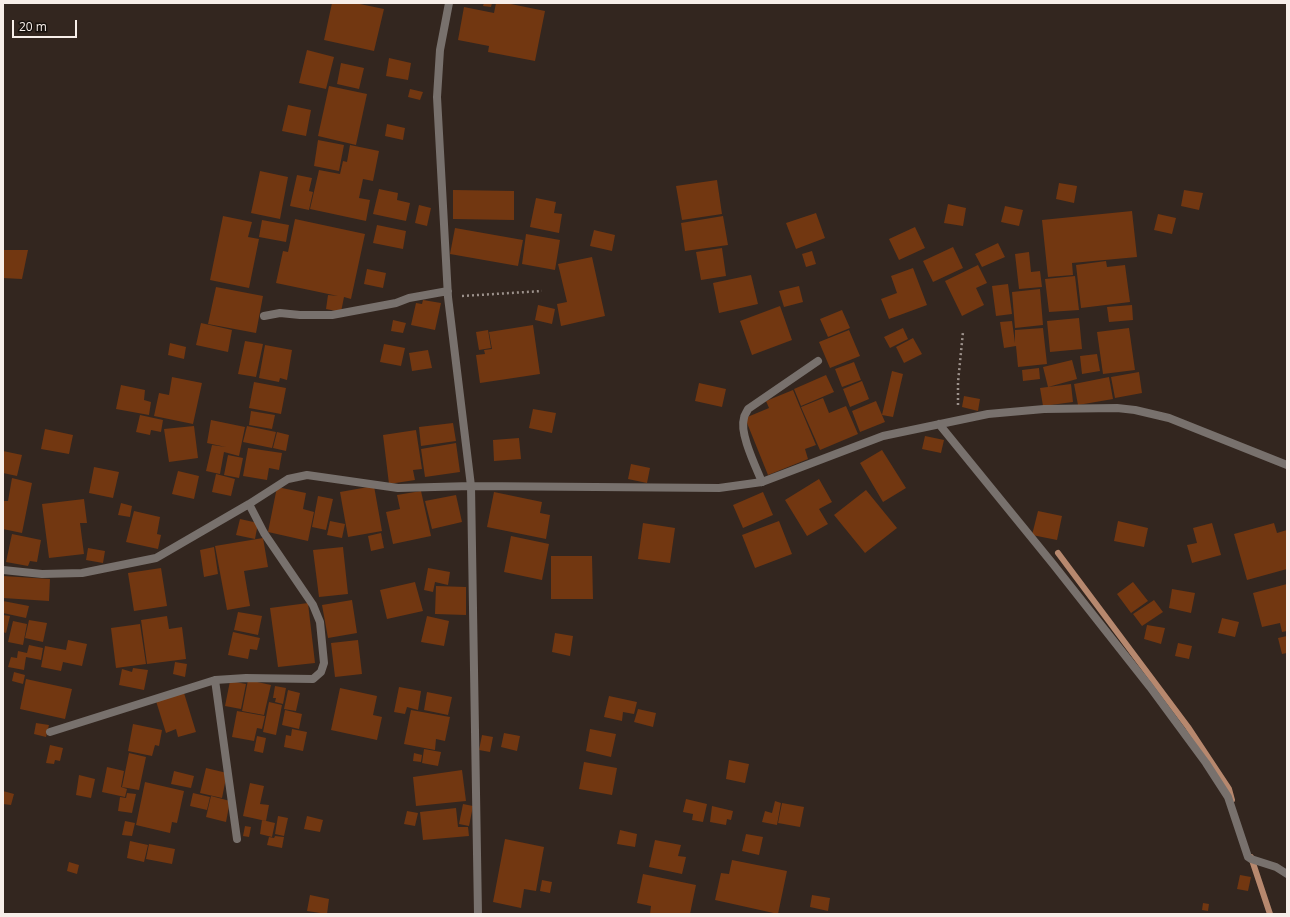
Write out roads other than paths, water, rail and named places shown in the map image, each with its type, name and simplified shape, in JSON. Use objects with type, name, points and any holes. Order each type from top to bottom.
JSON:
[{"type":"street","points":[[449,3],[440,50],[437,98],[448,294],[471,486],[478,914]]},
{"type":"street","points":[[264,316],[280,313],[300,315],[332,315],[396,303],[410,298],[448,294]]},
{"type":"street","points":[[762,482],[745,438],[743,419],[745,414],[748,409],[818,361]]},
{"type":"street","points":[[3,570],[42,574],[82,573],[156,558],[249,504],[288,479],[307,476],[398,488],[471,486],[719,488],[762,482],[882,436],[988,414],[1044,409],[1117,408],[1135,410],[1169,418],[1287,465]]},
{"type":"street","points":[[939,424],[1150,687],[1206,763],[1228,797],[1248,857],[1250,859],[1276,867],[1287,874]]},
{"type":"street","points":[[50,732],[215,680],[246,678],[313,679],[321,672],[324,663],[320,622],[312,605],[264,533],[249,504]]},
{"type":"street","points":[[215,680],[237,839]]},
{"type":"waterway","points":[[1058,553],[1188,727],[1229,789],[1232,800]]},
{"type":"waterway","points":[[1251,857],[1270,914]]}]
